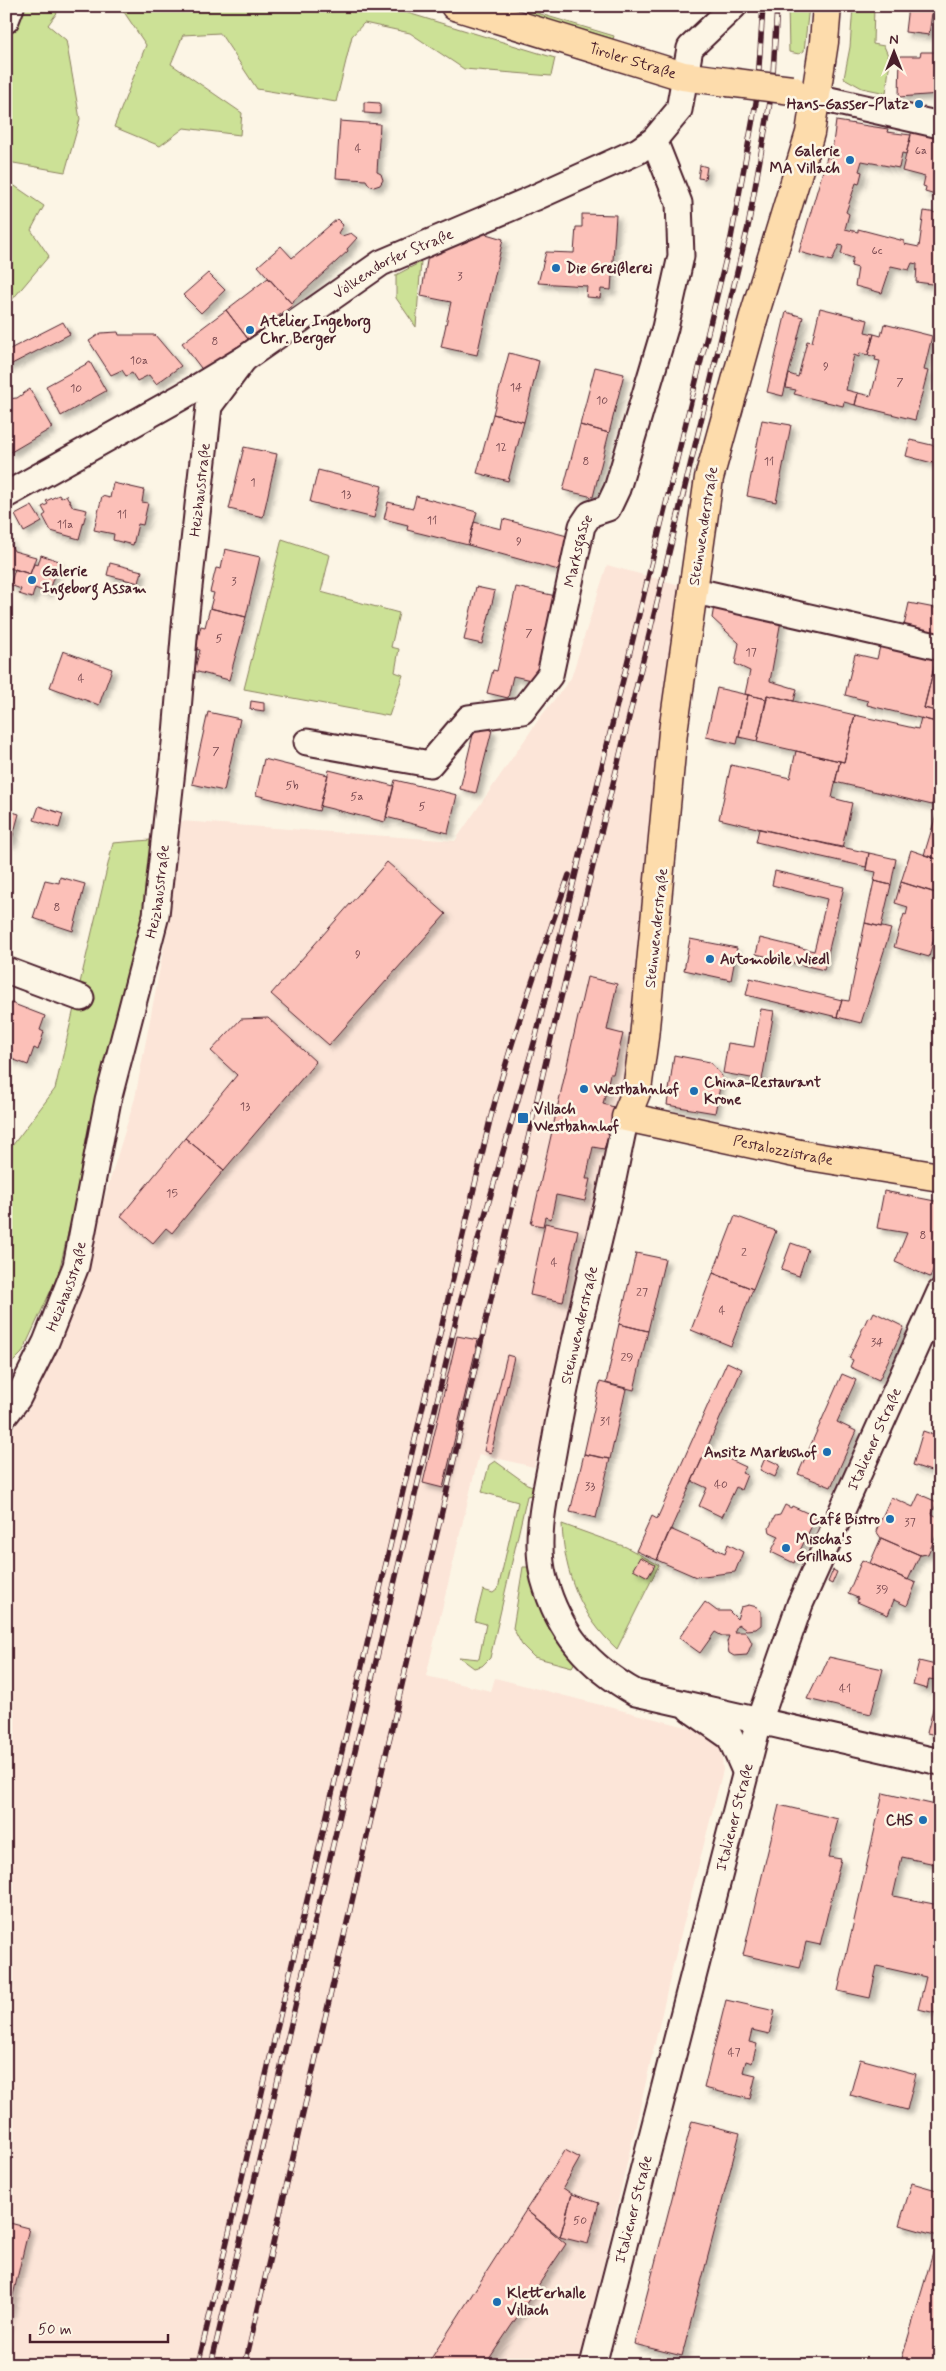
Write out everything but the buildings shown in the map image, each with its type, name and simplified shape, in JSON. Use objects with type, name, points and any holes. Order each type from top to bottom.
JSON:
[{"type":"main road","name":"Tiroler Straße","points":[[455,6],[501,12],[683,76],[804,94]]},
{"type":"main road","name":"Steinwenderstraße","points":[[626,1117],[637,1090],[644,1038],[674,732],[709,478],[754,316],[810,133],[804,94],[824,42],[827,6]]},
{"type":"main road","name":"Pestalozzistraße","points":[[626,1117],[809,1156],[940,1177]]},
{"type":"street","name":"Völkendorfer Straße","points":[[13,483],[183,396],[244,359],[381,263],[534,198],[638,151],[654,140],[678,110],[683,76],[690,48],[731,8]]},
{"type":"street","points":[[804,94],[940,125]]},
{"type":"street","name":"Marksgasse","points":[[307,742],[430,764],[469,718],[522,711],[550,675],[582,526],[590,514],[608,508],[617,489],[665,328],[681,256],[678,203],[654,140]]},
{"type":"street","name":"Heizhausstraße","points":[[6,1414],[18,1398],[46,1342],[76,1266],[108,1100],[156,915],[209,406],[244,359]]},
{"type":"street","points":[[692,592],[709,594],[940,647]]},
{"type":"street","points":[[6,970],[81,998]]},
{"type":"street","name":"Steinwenderstraße","points":[[626,1117],[568,1371],[543,1509],[540,1543],[544,1577],[555,1611],[573,1642],[593,1664],[636,1693],[940,1762]]},
{"type":"street","name":"Italiener Straße","points":[[593,2365],[759,1721],[800,1604],[940,1292]]},
{"type":"street","points":[[682,1703],[730,1737],[745,1771]]},
{"type":"shaded area","name":"Villach Westbahnhof","points":[[607,565],[680,585],[619,1113],[595,1222],[534,1467],[479,1454],[426,1676],[491,1691],[495,1678],[706,1732],[719,1746],[722,1757],[723,1770],[675,1957],[580,2365],[6,2365],[6,1438],[28,1410],[62,1337],[135,1098],[171,910],[181,821],[455,841],[539,719],[571,678]]},
{"type":"green space","points":[[19,6],[62,6],[48,25],[66,40],[80,119],[65,172],[8,162],[6,165],[6,42]]},
{"type":"green space","points":[[120,6],[385,6],[555,58],[551,76],[464,69],[410,33],[364,23],[352,36],[336,102],[257,89],[220,33],[183,35],[171,64],[242,113],[240,135],[184,128],[160,146],[114,127],[146,45]]},
{"type":"green space","points":[[788,6],[809,6],[804,51],[799,54],[789,52]]},
{"type":"green space","points":[[853,6],[874,6],[873,44],[884,46],[890,60],[886,93],[862,88],[844,78],[850,47]]},
{"type":"green space","points":[[527,10],[614,36],[613,39],[526,13]]},
{"type":"green space","points":[[6,180],[44,206],[31,230],[49,256],[6,307]]},
{"type":"green space","points":[[421,262],[416,327],[396,298],[396,275]]},
{"type":"green space","points":[[282,539],[330,555],[321,592],[399,613],[391,647],[399,649],[395,672],[403,675],[389,716],[244,689]]},
{"type":"green space","points":[[163,839],[58,1275],[22,1353],[6,1369],[6,1154],[55,1089],[113,843]]},
{"type":"green space","points":[[495,1461],[527,1484],[538,1488],[536,1494],[527,1496],[490,1658],[482,1666],[474,1668],[459,1657],[479,1659],[486,1624],[475,1621],[483,1590],[493,1593],[498,1589],[518,1502],[482,1492],[489,1465]]},
{"type":"green space","points":[[562,1524],[626,1547],[659,1565],[617,1649],[593,1622],[576,1592],[566,1559]]},
{"type":"green space","points":[[523,1567],[529,1567],[534,1570],[539,1596],[547,1619],[559,1641],[575,1662],[572,1667],[534,1657],[522,1645],[513,1628]]},
{"type":"railway","points":[[211,2365],[460,1303],[536,1036],[731,238],[757,97],[763,6]]},
{"type":"railway","points":[[245,2365],[551,1039],[748,227],[772,91],[777,6]]},
{"type":"railway","points":[[198,2365],[490,1120],[517,1027],[569,875]]},
{"type":"place","name":"Hans-Gasser-Platz","points":[[919,104]]},
{"type":"place","name":"Galerie MA Villach","points":[[850,160]]},
{"type":"place","name":"Die Greißlerei","points":[[556,268]]},
{"type":"place","name":"Atelier Ingeborg Chr. Berger","points":[[250,330]]},
{"type":"place","name":"Galerie Ingeborg Assam","points":[[32,580]]},
{"type":"place","name":"Automobile Wiedl","points":[[710,959]]},
{"type":"place","name":"Westbahnhof","points":[[584,1089]]},
{"type":"place","name":"China-Restaurant Krone","points":[[694,1091]]},
{"type":"place","name":"Villach Westbahnhof","points":[[523,1118]]},
{"type":"place","name":"Ansitz Markushof","points":[[827,1452]]},
{"type":"place","name":"Café Bistro","points":[[890,1519]]},
{"type":"place","name":"Mischa's Grillhaus","points":[[786,1548]]},
{"type":"place","name":"CHS","points":[[923,1820]]},
{"type":"place","name":"Kletterhalle Villach","points":[[497,2302]]}]
